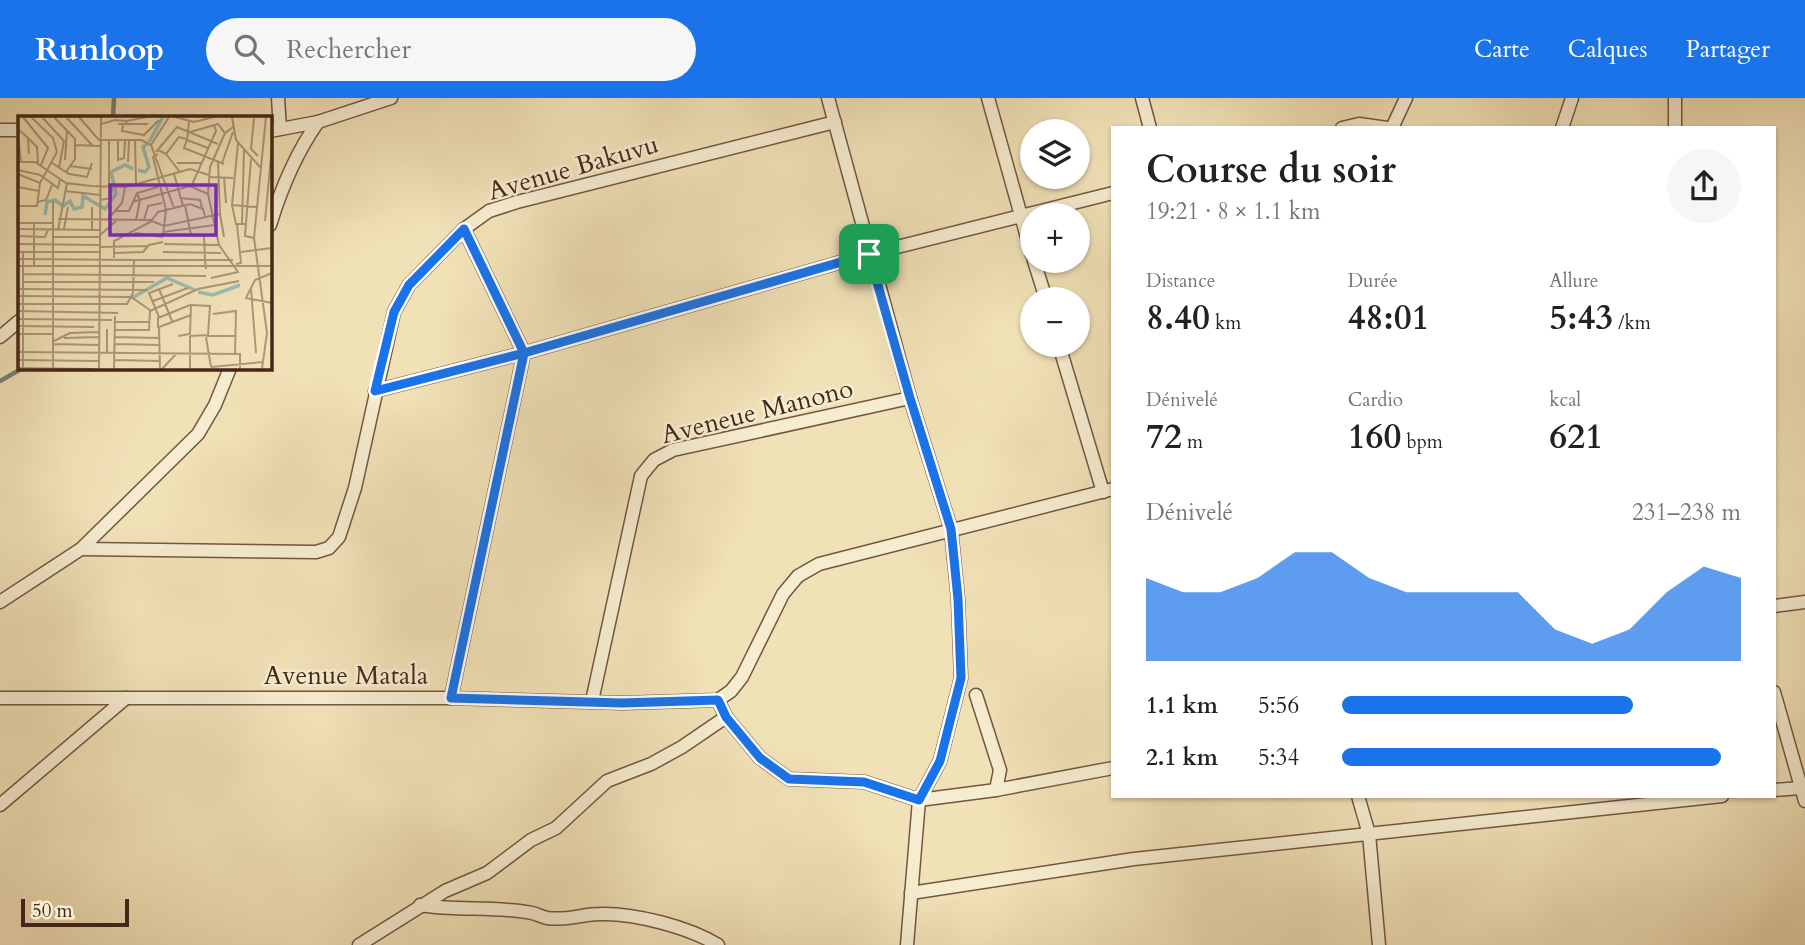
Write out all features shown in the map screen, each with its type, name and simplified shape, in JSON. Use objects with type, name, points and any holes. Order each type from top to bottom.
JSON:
[{"type":"street","points":[[278,98],[274,130],[317,121],[391,98]]},
{"type":"street","points":[[828,98],[910,398],[951,529],[958,599],[961,678],[940,761],[919,800],[907,945]]},
{"type":"street","points":[[988,98],[1020,213]]},
{"type":"street","points":[[1142,98],[1149,126]]},
{"type":"street","points":[[1393,126],[1406,98]]},
{"type":"street","points":[[1563,126],[1572,98]]},
{"type":"street","points":[[1675,98],[1675,126]]},
{"type":"street","points":[[271,222],[288,175],[317,121]]},
{"type":"street","name":"Avenue Bakuvu","points":[[81,549],[316,552],[329,548],[340,537],[355,488],[394,312],[409,285],[464,229],[489,211],[517,202],[835,122]]},
{"type":"street","points":[[1350,126],[1373,126]]},
{"type":"street","points":[[0,130],[18,130]]},
{"type":"street","points":[[1075,203],[1111,194]]},
{"type":"street","points":[[375,391],[524,353],[869,254],[1020,217]]},
{"type":"street","points":[[451,698],[524,353],[464,229]]},
{"type":"street","points":[[0,337],[18,322]]},
{"type":"street","points":[[1063,357],[1108,490],[819,565],[798,576],[783,594],[742,677],[731,691],[718,700],[726,717],[760,758],[789,779],[864,782],[919,800],[996,790],[1111,768]]},
{"type":"street","points":[[0,602],[81,549],[198,433],[215,405],[230,369]]},
{"type":"street","name":"Aveneue Manono","points":[[592,701],[641,476],[654,460],[673,450],[910,398]]},
{"type":"street","points":[[1776,606],[1805,602]]},
{"type":"street","points":[[976,695],[1000,770],[996,790]]},
{"type":"street","name":"Avenue Matala","points":[[0,698],[451,698],[622,703],[718,700]]},
{"type":"street","points":[[0,805],[126,698]]},
{"type":"street","points":[[1776,699],[1805,802]]},
{"type":"street","points":[[359,945],[420,905],[487,873],[531,840],[556,828],[607,781],[651,764],[726,717]]},
{"type":"street","points":[[1776,790],[1801,788]]},
{"type":"street","points":[[1359,798],[1368,834],[1379,945]]},
{"type":"street","points":[[911,893],[1134,859],[1702,798]]},
{"type":"street","points":[[420,905],[447,910],[482,909],[534,913],[546,918],[576,918],[598,914],[643,916],[701,934],[718,945]]},
{"type":"waterway","points":[[113,116],[114,98]]},
{"type":"waterway","points":[[0,381],[21,369]]},
{"type":"route","points":[[869,254],[524,353],[375,391],[394,312],[409,285],[464,229],[524,353],[451,698],[622,703],[718,700],[726,717],[760,758],[789,779],[864,782],[919,800],[940,761],[961,678],[958,599],[951,529],[869,254]]}]
